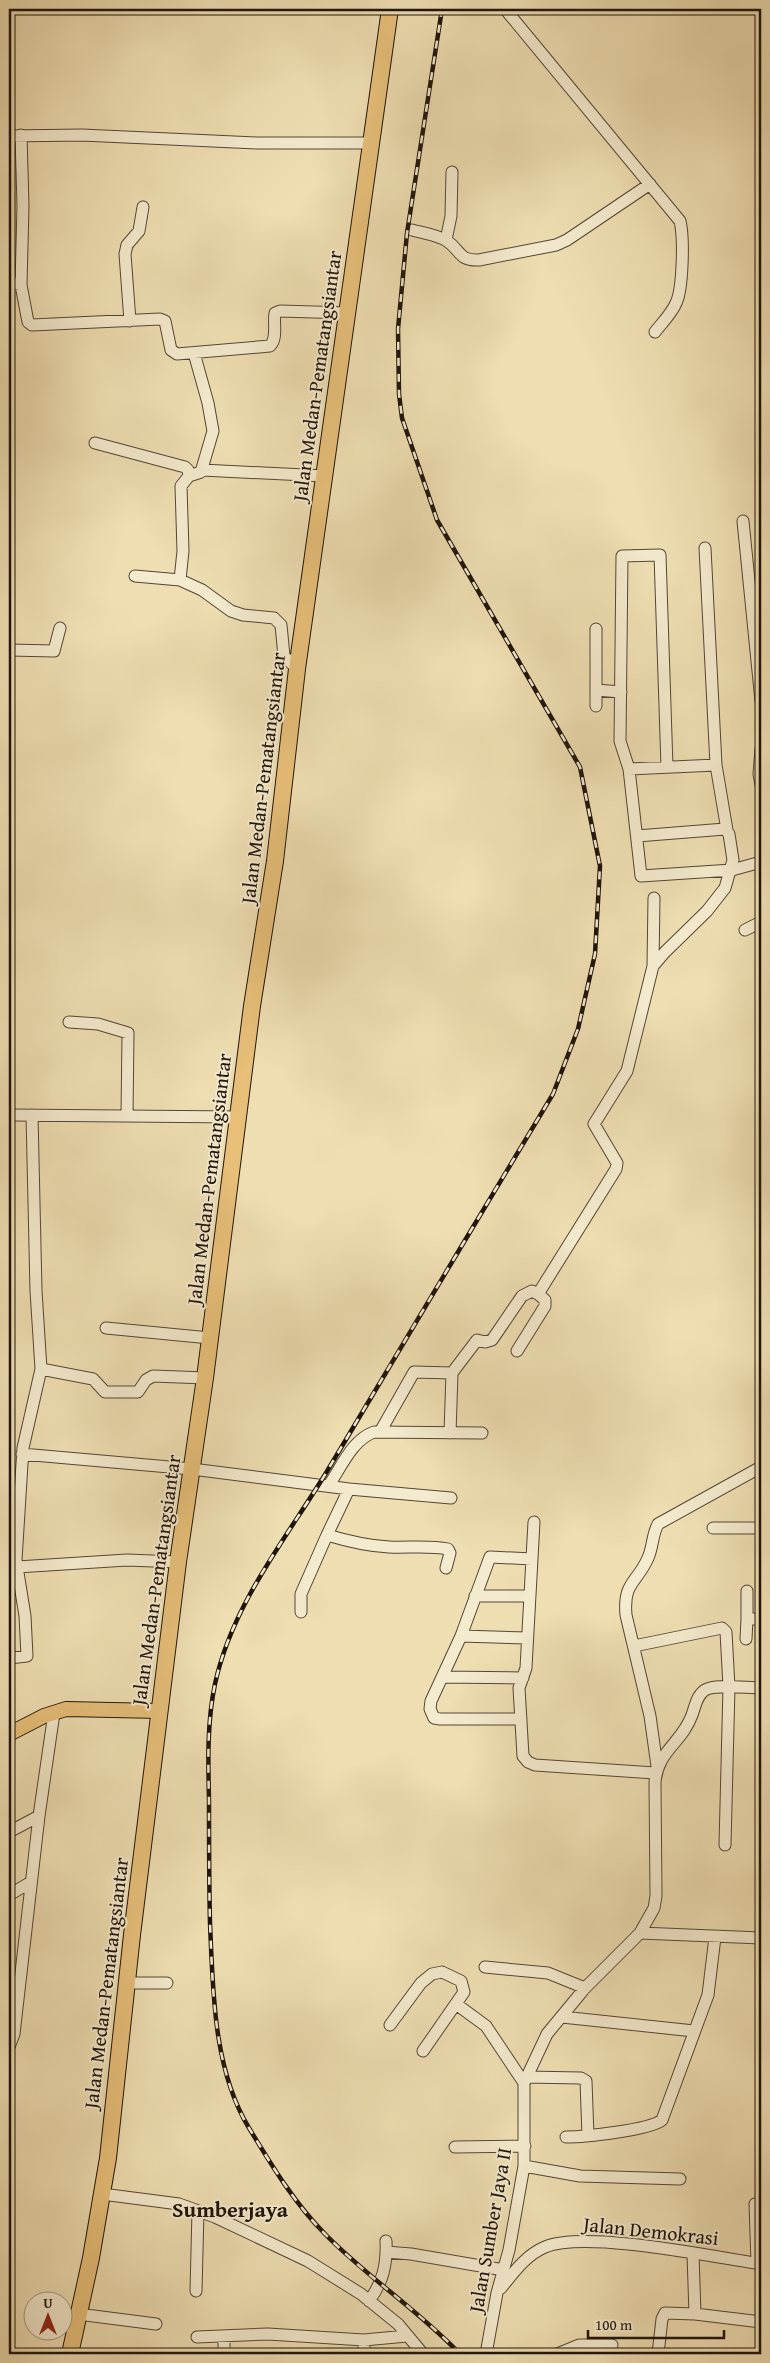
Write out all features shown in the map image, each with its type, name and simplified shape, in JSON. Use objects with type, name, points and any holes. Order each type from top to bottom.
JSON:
[{"type":"highway","name":"Jalan Medan-Pematangsiantar","points":[[70,2354],[102,2194],[178,1562],[205,1378],[252,1006],[275,861],[297,669],[390,9]]},
{"type":"main road","points":[[9,1734],[44,1716],[79,1709],[159,1711]]},
{"type":"street","points":[[505,9],[678,216],[682,228],[678,300],[655,332]]},
{"type":"street","points":[[21,135],[23,206],[21,285],[28,322],[32,325],[160,319],[165,321],[172,353],[194,353],[270,346],[274,338],[274,317],[276,313],[348,313]]},
{"type":"street","points":[[9,136],[82,135],[257,143],[371,143]]},
{"type":"street","points":[[446,240],[451,216],[452,172]]},
{"type":"street","points":[[412,230],[446,240],[463,258],[474,260],[556,245],[567,240],[650,184]]},
{"type":"street","points":[[130,321],[125,254],[127,246],[139,231],[143,207]]},
{"type":"street","points":[[9,282],[21,285]]},
{"type":"street","points":[[180,580],[183,551],[181,486],[189,476],[199,474],[202,470],[213,431],[208,403],[194,353]]},
{"type":"street","points":[[95,443],[185,467],[188,470],[189,476]]},
{"type":"street","points":[[202,470],[325,476]]},
{"type":"street","points":[[743,521],[759,639],[761,701]]},
{"type":"street","points":[[654,966],[720,896],[732,870],[733,860],[716,765],[705,548]]},
{"type":"street","points":[[667,767],[660,555],[622,556],[620,742],[629,769],[641,876],[732,870],[761,862]]},
{"type":"street","points":[[135,576],[180,580],[202,590],[231,611],[243,615],[274,618],[281,625],[284,656],[297,669]]},
{"type":"street","points":[[9,650],[54,651],[60,628]]},
{"type":"street","points":[[596,629],[596,706]]},
{"type":"street","points":[[596,690],[621,692]]},
{"type":"street","points":[[761,749],[759,774],[761,785]]},
{"type":"street","points":[[629,769],[716,765]]},
{"type":"street","points":[[637,836],[723,828],[727,830]]},
{"type":"street","points":[[538,1294],[616,1167],[617,1163],[594,1124],[627,1071],[654,966],[654,898]]},
{"type":"street","points":[[745,930],[761,922]]},
{"type":"street","points":[[69,1022],[98,1024],[128,1033],[127,1116]]},
{"type":"street","points":[[9,1658],[27,1656],[25,1616],[17,1567],[22,1454],[41,1369],[36,1291],[32,1115]]},
{"type":"street","points":[[9,1116],[238,1117]]},
{"type":"street","points":[[450,1433],[452,1373],[477,1340],[485,1342],[492,1340],[522,1296],[532,1291],[545,1300],[545,1306],[517,1352]]},
{"type":"street","points":[[106,1328],[210,1338]]},
{"type":"street","points":[[41,1369],[93,1379],[102,1390],[109,1393],[138,1392],[146,1380],[153,1376],[205,1378]]},
{"type":"street","points":[[380,1432],[411,1374],[452,1373]]},
{"type":"street","points":[[330,1485],[355,1444],[364,1436],[380,1432],[482,1433]]},
{"type":"street","points":[[22,1454],[192,1469],[330,1485],[349,1489],[451,1498]]},
{"type":"street","name":"Jalan Sumber Jaya II","points":[[486,2354],[524,2166],[525,2080],[547,2034],[585,1988],[640,1933],[654,1908],[656,1896],[656,1770],[650,1716],[625,1602],[630,1585],[649,1558],[658,1524],[761,1467]]},
{"type":"street","points":[[301,1612],[301,1594],[349,1489]]},
{"type":"street","points":[[534,1522],[527,1638],[523,1678],[519,1688],[524,1756],[528,1762],[535,1765],[656,1770],[687,1726],[704,1690],[714,1687],[761,1688]]},
{"type":"street","points":[[713,1528],[761,1528]]},
{"type":"street","points":[[327,1534],[365,1544],[448,1549],[450,1552],[446,1568]]},
{"type":"street","points":[[521,1719],[434,1718],[430,1709],[461,1636],[490,1557],[532,1559]]},
{"type":"street","points":[[17,1567],[127,1560],[178,1562]]},
{"type":"street","points":[[746,1639],[747,1591]]},
{"type":"street","points":[[475,1596],[530,1596]]},
{"type":"street","points":[[747,1618],[761,1619]]},
{"type":"street","points":[[634,1646],[708,1630],[724,1629],[729,1687],[725,1845]]},
{"type":"street","points":[[461,1636],[527,1638]]},
{"type":"street","points":[[442,1677],[523,1678]]},
{"type":"street","points":[[9,2047],[14,2034],[39,1816],[54,1713]]},
{"type":"street","points":[[9,1832],[39,1816]]},
{"type":"street","points":[[9,1894],[31,1882]]},
{"type":"street","points":[[640,1933],[761,1938]]},
{"type":"street","points":[[566,2138],[650,2125],[662,2120],[708,1995],[715,1937]]},
{"type":"street","points":[[485,1967],[548,1973],[585,1988]]},
{"type":"street","points":[[390,2024],[422,1982],[432,1974],[448,1974],[461,1981],[464,1992],[422,2051]]},
{"type":"street","points":[[126,1982],[167,1982]]},
{"type":"street","points":[[456,2004],[486,2026],[525,2080],[581,2078],[586,2081],[588,2136]]},
{"type":"street","points":[[562,2017],[694,2031]]},
{"type":"street","points":[[455,2147],[525,2146]]},
{"type":"street","points":[[524,2166],[580,2176],[680,2179]]},
{"type":"street","points":[[102,2194],[179,2204],[308,2261],[370,2302],[398,2324],[423,2354]]},
{"type":"street","points":[[759,2263],[755,2204],[761,2204]]},
{"type":"street","points":[[196,2291],[198,2211]]},
{"type":"street","name":"Jalan Demokrasi","points":[[497,2293],[523,2262],[534,2253],[546,2247],[567,2242],[627,2245],[759,2263]]},
{"type":"street","points":[[370,2302],[382,2280],[386,2247],[411,2254],[504,2270]]},
{"type":"street","points":[[693,2254],[695,2314]]},
{"type":"street","points":[[78,2314],[156,2324]]},
{"type":"street","points":[[658,2354],[662,2319],[665,2314],[695,2314],[761,2322]]},
{"type":"street","points":[[197,2337],[268,2334],[364,2340],[408,2336]]},
{"type":"street","points":[[224,2337],[224,2354]]},
{"type":"street","points":[[364,2340],[364,2354]]},
{"type":"street","points":[[557,2354],[579,2345],[612,2346]]},
{"type":"railway","points":[[442,9],[407,233],[398,329],[399,394],[402,418],[437,520],[580,767],[600,866],[595,954],[578,1029],[553,1094],[326,1473],[277,1548],[234,1627],[223,1655],[212,1698],[208,1771],[210,1923],[214,2002],[222,2055],[237,2105],[275,2169],[293,2196],[314,2222],[341,2250],[427,2323],[460,2354]]},
{"type":"district","name":"Sumberjaya","points":[[230,2209]]}]
